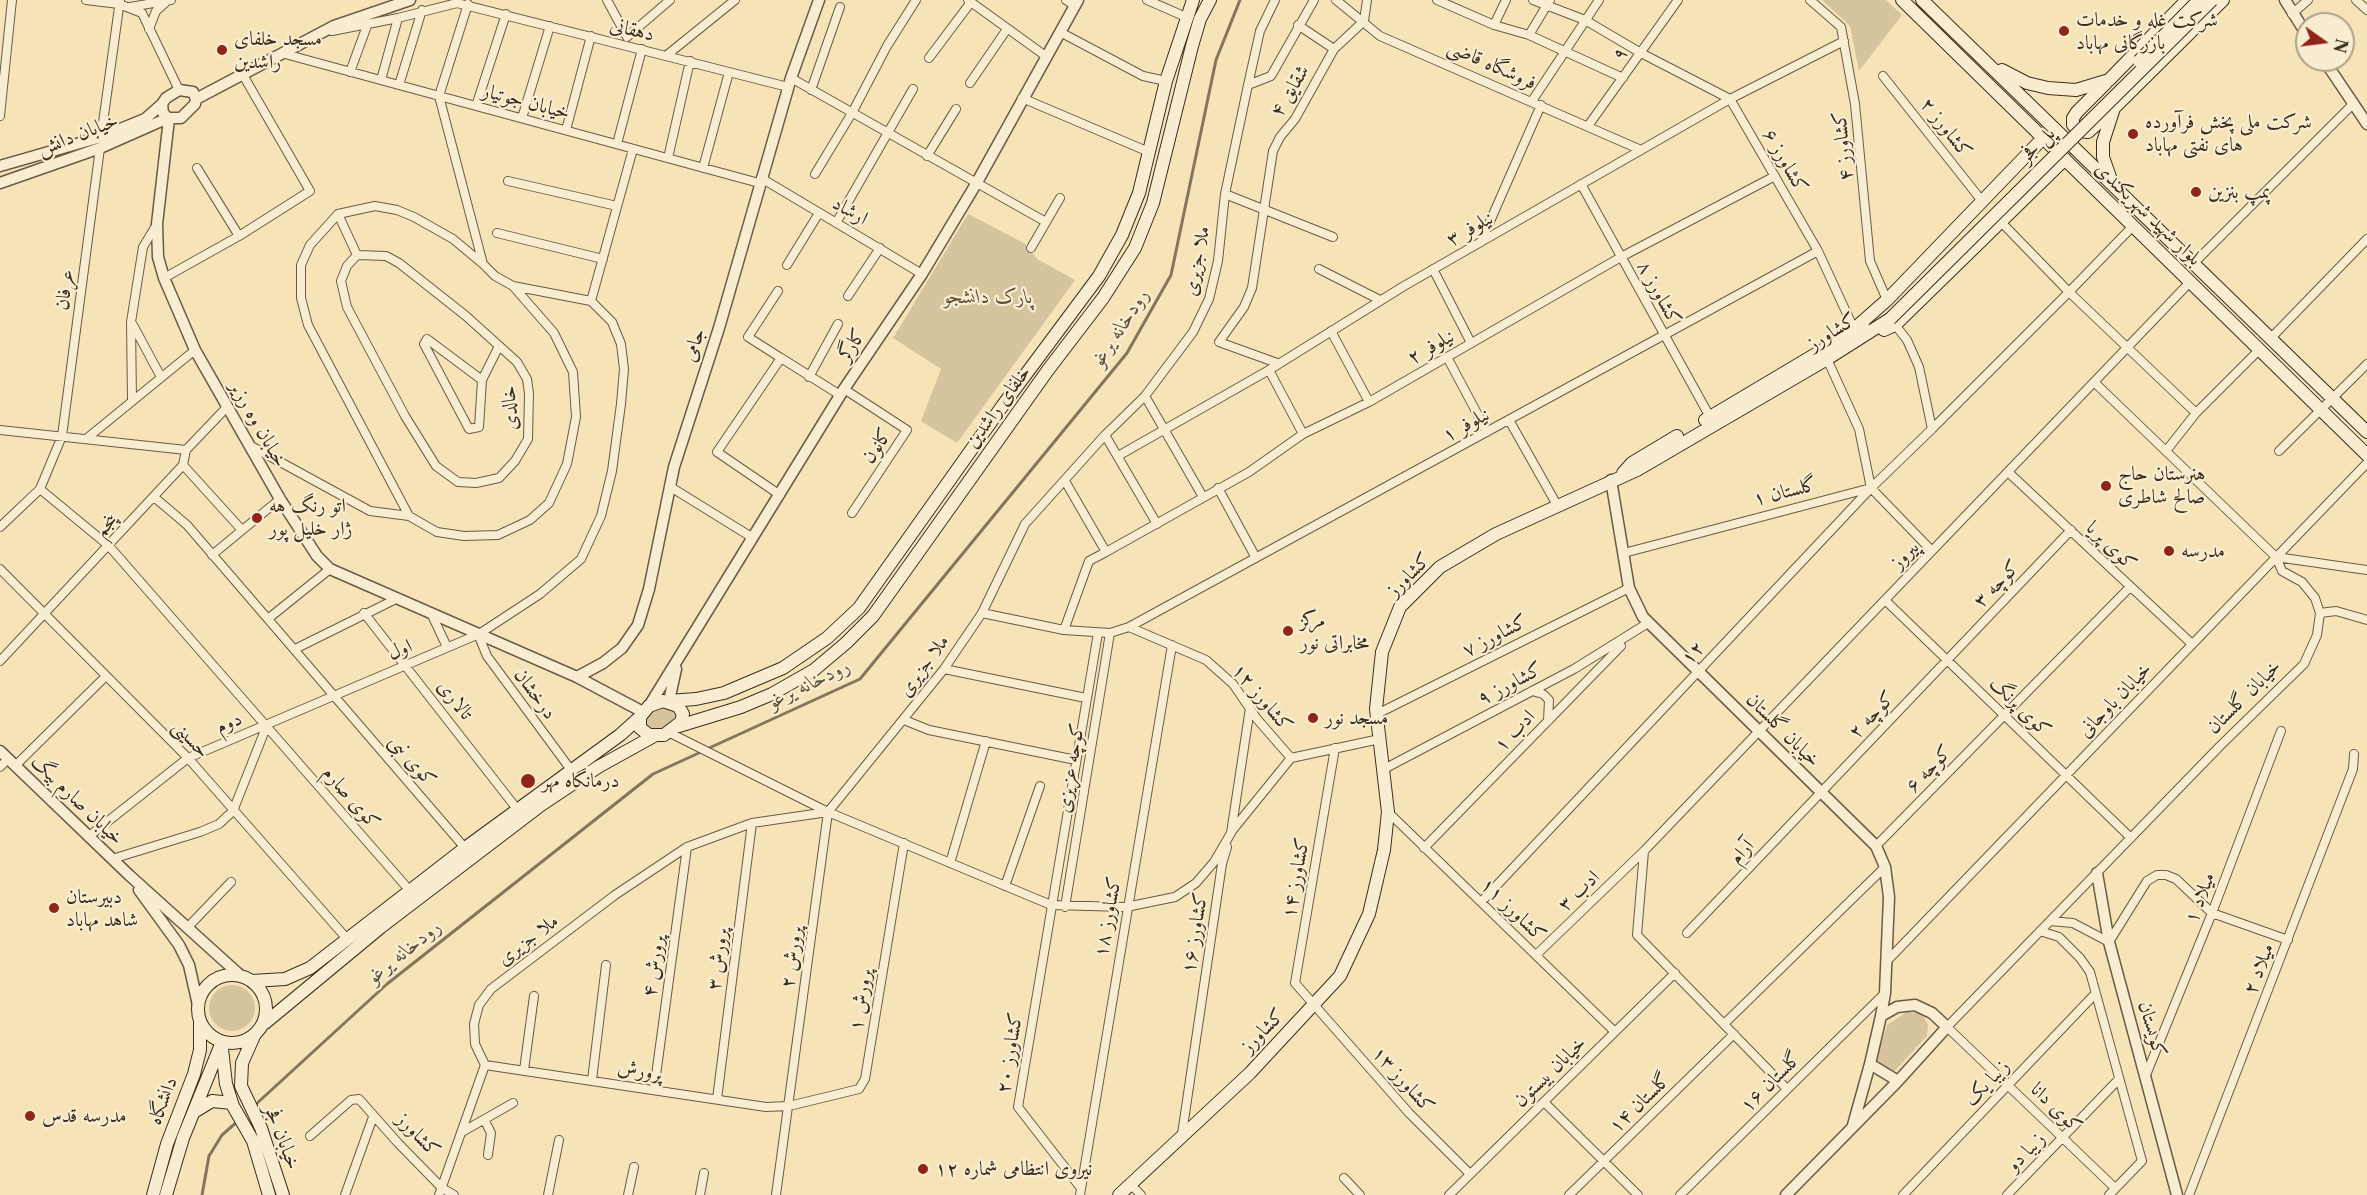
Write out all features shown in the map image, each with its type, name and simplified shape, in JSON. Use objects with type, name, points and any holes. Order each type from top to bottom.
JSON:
[{"type":"main road","points":[[669,701],[681,709],[682,718],[674,729],[654,736],[598,767],[541,805],[381,927],[265,1023],[256,1033],[240,1042],[222,1042],[209,1034],[200,1020],[198,1005],[201,996],[213,981],[232,975],[269,982],[297,975],[348,940],[465,848],[571,770],[644,711],[669,701],[696,699],[724,693],[783,668],[826,638],[859,608],[1003,405],[1099,276],[1122,235],[1139,193],[1166,81],[1192,0]]},
{"type":"main road","name":"خلفای راشدین","points":[[674,729],[741,707],[772,694],[814,670],[846,644],[873,616],[1048,370],[1103,298],[1135,248],[1153,203],[1195,37],[1210,0]]},
{"type":"main road","name":"بلوار شهید شهریکندی","points":[[1902,0],[2367,455]]},
{"type":"main road","name":"بلوار شهید شهریکندی","points":[[1922,0],[2367,432]]},
{"type":"main road","points":[[2187,0],[2077,112],[2073,118],[2073,125],[2081,133],[2088,132],[2114,108],[2223,0]]},
{"type":"main road","points":[[1890,319],[2199,0]]},
{"type":"main road","name":"پل فجر","points":[[1890,319],[2212,0]]},
{"type":"main road","points":[[1979,55],[2009,75],[2027,83],[2048,88],[2076,90],[2109,80]]},
{"type":"main road","points":[[2113,183],[2103,157],[2106,125],[2114,108]]},
{"type":"main road","points":[[1617,477],[1632,463],[1844,343],[1854,329],[1887,300],[2043,138]]},
{"type":"main road","points":[[1890,319],[2002,223],[2065,159]]},
{"type":"main road","name":"کشاورز","points":[[1119,1195],[1250,1073],[1340,976],[1369,914],[1384,850],[1388,812],[1377,714],[1382,652],[1400,607],[1440,567],[1496,534],[1617,477],[1637,470],[1827,359],[1844,343],[1890,319]]},
{"type":"main road","points":[[644,711],[640,728],[654,736]]},
{"type":"main road","points":[[247,979],[265,1000],[265,1023]]},
{"type":"main road","name":"دانشگاه","points":[[153,1195],[167,1144],[196,1068],[200,1050],[200,1020]]},
{"type":"main road","name":"خیابان فجر","points":[[256,1033],[242,1063],[240,1078],[243,1093],[261,1128],[283,1195]]},
{"type":"main road","name":"دانشگاه","points":[[166,1195],[174,1162],[222,1042]]},
{"type":"main road","name":"خیابان فجر","points":[[222,1042],[224,1077],[233,1104],[253,1141],[269,1195]]},
{"type":"main road","points":[[194,1113],[205,1103],[233,1104]]},
{"type":"street","points":[[0,116],[12,0]]},
{"type":"street","points":[[86,0],[120,2],[142,13],[179,90]]},
{"type":"street","points":[[129,7],[169,0]]},
{"type":"street","points":[[149,29],[156,11],[169,0]]},
{"type":"street","points":[[196,99],[193,92],[179,90],[166,98],[162,104],[163,113],[171,119],[192,110],[196,99],[285,54],[334,26],[410,0]]},
{"type":"street","points":[[607,0],[625,40],[658,4],[670,0]]},
{"type":"street","points":[[667,56],[735,0]]},
{"type":"street","name":"جامی","points":[[577,677],[603,663],[622,648],[638,625],[649,589],[669,486],[719,328],[789,83],[819,0]]},
{"type":"street","points":[[815,174],[852,113],[887,46],[916,0]]},
{"type":"street","points":[[1148,0],[1186,17]]},
{"type":"street","name":"ملا جزیری","points":[[485,1065],[475,1044],[474,1023],[479,1005],[491,989],[615,895],[687,847],[752,823],[828,812],[944,669],[982,613],[1025,524],[1105,435],[1145,396],[1193,332],[1209,300],[1218,261],[1225,194],[1260,31],[1275,0]]},
{"type":"street","points":[[1248,86],[1271,76],[1314,0]]},
{"type":"street","name":"فروشگاه قاضی","points":[[1336,0],[1380,36],[1641,150]]},
{"type":"street","points":[[1364,21],[1367,0]]},
{"type":"street","points":[[1437,0],[1494,25],[1529,35],[1623,78]]},
{"type":"street","points":[[1494,25],[1506,0]]},
{"type":"street","points":[[1533,0],[1549,2],[1585,20],[1641,53],[1730,99]]},
{"type":"street","points":[[1481,242],[1536,103],[1564,51],[1599,0]]},
{"type":"street","name":"۹","points":[[1588,126],[1678,0]]},
{"type":"street","name":"کشاورز ۴","points":[[1810,0],[1841,27],[1858,125],[1870,261],[1887,300]]},
{"type":"street","points":[[2285,0],[2295,18]]},
{"type":"street","points":[[2292,14],[2308,0]]},
{"type":"street","points":[[2356,0],[2367,10]]},
{"type":"street","points":[[929,58],[969,1],[1047,57]]},
{"type":"street","name":"عرفان","points":[[40,489],[62,436],[120,2]]},
{"type":"street","name":"کارگر","points":[[644,711],[680,658],[842,392],[922,274],[976,184],[1022,98],[1047,57],[1073,2]]},
{"type":"street","points":[[1529,35],[1549,2]]},
{"type":"street","name":"دهقانی","points":[[320,34],[398,18],[443,4],[468,4],[591,36],[625,40],[642,49],[667,56],[811,90],[1046,222]]},
{"type":"street","points":[[468,4],[439,96],[483,264]]},
{"type":"street","points":[[811,90],[840,7]]},
{"type":"street","points":[[399,85],[422,10]]},
{"type":"street","points":[[476,106],[506,14]]},
{"type":"street","points":[[381,80],[398,18]]},
{"type":"street","name":"شقایق ۴","points":[[1277,363],[1219,342],[1244,307],[1252,288],[1273,151],[1280,136],[1295,119],[1334,49],[1364,21]]},
{"type":"street","points":[[350,72],[368,23]]},
{"type":"street","points":[[1298,25],[1334,49]]},
{"type":"street","points":[[522,118],[550,26]]},
{"type":"street","points":[[970,83],[1007,28]]},
{"type":"street","points":[[1060,32],[1143,76],[1166,81]]},
{"type":"street","points":[[566,130],[591,36]]},
{"type":"street","name":"نیلوفر ۳","points":[[1118,456],[1269,370],[1380,300],[1581,184],[1730,99],[1844,41]]},
{"type":"street","points":[[617,144],[642,49]]},
{"type":"street","name":"خیابان جوتیار","points":[[285,54],[703,168],[760,180]]},
{"type":"street","points":[[668,158],[690,62]]},
{"type":"street","points":[[703,168],[729,72]]},
{"type":"street","points":[[2332,72],[2367,124]]},
{"type":"street","points":[[164,278],[239,236],[310,191],[243,75]]},
{"type":"street","name":"کشاورز ۲","points":[[1883,76],[1982,201]]},
{"type":"street","points":[[836,223],[913,89]]},
{"type":"street","points":[[1022,98],[1149,153]]},
{"type":"street","name":"کشاورز ۶","points":[[1730,99],[1818,251],[1854,329]]},
{"type":"street","name":"خیابان دانش","points":[[0,166],[101,143],[145,120],[162,104]]},
{"type":"street","points":[[2194,263],[2353,104]]},
{"type":"street","points":[[927,156],[956,109]]},
{"type":"street","name":"خیابان دانش","points":[[0,183],[101,143],[171,119]]},
{"type":"street","name":"خیابان وه رزیر","points":[[171,119],[157,224],[158,256],[164,278],[195,350],[280,499],[317,556],[330,569],[577,677],[644,711]]},
{"type":"street","points":[[409,516],[308,325],[301,298],[301,266],[305,255],[316,238],[338,214],[375,206],[397,210],[453,239],[495,276],[513,286],[591,301],[633,149]]},
{"type":"street","points":[[197,168],[239,236]]},
{"type":"street","name":"نیلوفر ۲","points":[[1064,630],[1089,561],[1249,472],[1303,434],[1369,402],[1621,257],[1775,176]]},
{"type":"street","name":"ارشاد","points":[[760,180],[922,274]]},
{"type":"street","points":[[508,181],[617,206]]},
{"type":"street","name":"کشاورز ۸","points":[[1581,184],[1710,417]]},
{"type":"street","points":[[1225,194],[1333,237]]},
{"type":"street","points":[[1031,248],[1060,198]]},
{"type":"street","points":[[788,265],[819,213]]},
{"type":"street","points":[[338,214],[357,255]]},
{"type":"street","points":[[2002,223],[2069,292],[2196,413]]},
{"type":"street","points":[[132,401],[131,322],[142,247],[157,224]]},
{"type":"street","name":"۱۲","points":[[1481,902],[1871,488],[2133,226]]},
{"type":"street","points":[[497,233],[603,259]]},
{"type":"street","points":[[2270,339],[2367,239]]},
{"type":"street","points":[[848,296],[880,248]]},
{"type":"street","name":"نیلوفر ۱","points":[[1129,627],[1818,251]]},
{"type":"street","name":"خالدی","points":[[357,255],[386,256],[399,263],[466,316],[499,346],[517,362],[527,379],[528,439],[515,461],[500,477],[477,483],[458,482],[436,466],[405,416],[343,295],[341,281],[347,266],[357,255]]},
{"type":"street","points":[[1319,269],[1380,300]]},
{"type":"street","points":[[1433,269],[1471,343]]},
{"type":"street","name":"پیروز","points":[[1644,851],[2190,282]]},
{"type":"street","points":[[251,446],[370,511],[409,516],[437,532],[464,537],[498,535],[530,520],[549,503],[567,464],[576,417],[573,372],[554,333],[513,286]]},
{"type":"street","points":[[778,291],[748,337],[809,377],[842,392]]},
{"type":"street","name":"اول","points":[[334,696],[478,634],[540,594],[581,559],[601,516],[612,471],[624,369],[621,344],[612,322],[591,301]]},
{"type":"street","points":[[1890,319],[1919,367],[1932,429]]},
{"type":"street","points":[[131,322],[161,377]]},
{"type":"street","points":[[809,377],[838,324]]},
{"type":"street","points":[[1330,331],[1369,402]]},
{"type":"street","points":[[482,380],[427,339],[424,344],[469,429],[479,427],[482,380],[499,346]]},
{"type":"street","points":[[86,439],[195,350]]},
{"type":"street","points":[[2166,451],[2196,413],[2259,350]]},
{"type":"street","points":[[1447,357],[1487,432]]},
{"type":"street","points":[[780,495],[717,452],[781,358]]},
{"type":"street","points":[[1827,359],[1859,429],[1871,488],[1932,552]]},
{"type":"street","points":[[2279,451],[2367,364]]},
{"type":"street","points":[[1269,370],[1303,434]]},
{"type":"street","points":[[2094,382],[2276,557],[2282,571],[2302,582],[2316,598],[2320,613],[2336,611],[2367,620]]},
{"type":"street","name":"کانون","points":[[842,392],[907,430],[852,513]]},
{"type":"street","points":[[1145,396],[1203,497]]},
{"type":"street","points":[[227,407],[186,450],[183,465],[241,529]]},
{"type":"street","points":[[1509,420],[1557,505]]},
{"type":"street","points":[[0,431],[186,450]]},
{"type":"street","points":[[1105,435],[1157,524]]},
{"type":"street","name":"خیابان باوجانی","points":[[1887,961],[2367,463]]},
{"type":"street","name":"پنجم","points":[[0,661],[183,465]]},
{"type":"street","name":"کوی پریا","points":[[2008,472],[2192,644]]},
{"type":"street","name":"خیابان گلستان","points":[[1617,477],[1629,588],[1648,622],[1876,846],[1885,867],[1889,897],[1885,993],[1870,1065],[1853,1126]]},
{"type":"street","points":[[1065,481],[1106,552]]},
{"type":"street","points":[[669,486],[753,538]]},
{"type":"street","points":[[1218,488],[1256,558]]},
{"type":"street","name":"گلستان ۱","points":[[1624,553],[1871,488]]},
{"type":"street","points":[[0,528],[40,489]]},
{"type":"street","name":"کوی صارم","points":[[40,489],[109,546],[411,892]]},
{"type":"street","name":"کوی نبی","points":[[154,497],[187,525],[465,848]]},
{"type":"street","points":[[212,555],[280,499]]},
{"type":"street","name":"کوچه ۳","points":[[1947,660],[2071,530]]},
{"type":"street","points":[[2276,557],[2367,570]]},
{"type":"street","name":"حسینی","points":[[0,569],[188,758],[348,940]]},
{"type":"street","points":[[269,618],[330,569]]},
{"type":"street","name":"کوچه ۶","points":[[1876,846],[2130,587]]},
{"type":"street","name":"کشاورز ۷","points":[[1377,714],[1629,588]]},
{"type":"street","points":[[295,649],[398,598]]},
{"type":"street","name":"کوی پرنگ","points":[[1886,600],[2131,838]]},
{"type":"street","name":"تالاری","points":[[364,613],[517,809]]},
{"type":"street","points":[[431,613],[447,647]]},
{"type":"street","points":[[982,613],[1064,630],[1110,633],[1129,627]]},
{"type":"street","name":"خیابان گلستان","points":[[1947,1027],[2304,664],[2317,635],[2320,613]]},
{"type":"street","name":"کشاورز ۹","points":[[1384,769],[1532,692],[1629,637],[1648,622]]},
{"type":"street","name":"کشاورز ۱۲","points":[[1129,627],[1206,660],[1233,684],[1291,758],[1380,739]]},
{"type":"street","name":"کشاورز ۲۰","points":[[1080,1191],[1018,1107],[1098,633]]},
{"type":"street","name":"کوچه عزیزی","points":[[1065,907],[1110,633]]},
{"type":"street","name":"درخشان","points":[[478,634],[487,656],[571,770]]},
{"type":"street","name":"ادب ۱","points":[[1425,848],[1629,637]]},
{"type":"street","name":"کشاورز ۱۸","points":[[1080,1191],[1126,907],[1172,645]]},
{"type":"street","points":[[669,701],[680,658]]},
{"type":"street","name":"کوچه ۲","points":[[1821,793],[1947,660]]},
{"type":"street","points":[[944,669],[1086,698]]},
{"type":"street","points":[[0,767],[106,676]]},
{"type":"street","points":[[1532,692],[1543,694],[1549,700],[1548,721]]},
{"type":"street","name":"دوم","points":[[88,837],[188,758],[334,696]]},
{"type":"street","points":[[674,729],[698,747],[828,812],[1051,905],[1126,907],[1175,897],[1196,883],[1214,862],[1231,833],[1250,708]]},
{"type":"street","points":[[904,720],[929,730],[1076,760]]},
{"type":"street","points":[[112,858],[201,832],[219,824],[233,811],[267,725]]},
{"type":"street","name":"میلاد ۱","points":[[2146,1075],[2212,913],[2281,731]]},
{"type":"street","points":[[950,863],[986,741]]},
{"type":"street","name":"کشاورز ۱۴","points":[[1314,1006],[1295,983],[1335,748]]},
{"type":"street","name":"میلاد ۲","points":[[2188,1195],[2353,769],[2354,754]]},
{"type":"street","name":"خیابان صارم بیگ","points":[[8,758],[129,875],[247,979]]},
{"type":"street","name":"کشاورز ۱۶","points":[[1182,1134],[1222,864],[1231,833],[1291,758]]},
{"type":"street","points":[[1005,886],[1040,786]]},
{"type":"street","name":"آرام","points":[[1687,933],[1821,793]]},
{"type":"street","name":"پرورش ۲","points":[[776,1195],[828,812]]},
{"type":"street","name":"کشاورز ۱۱","points":[[1388,812],[1615,1032]]},
{"type":"street","name":"پرورش ۳","points":[[717,1100],[752,823]]},
{"type":"street","name":"پرورش ۱","points":[[789,1106],[860,1089],[864,1085],[904,843]]},
{"type":"street","name":"پرورش ۴","points":[[654,1090],[687,847]]},
{"type":"street","points":[[1644,851],[1637,935],[1787,1089]]},
{"type":"street","name":"ادب ۳","points":[[1536,955],[1644,851]]},
{"type":"street","points":[[1724,1024],[1885,867]]},
{"type":"street","name":"کویستان","points":[[2097,873],[2109,942],[2177,1195]]},
{"type":"street","points":[[2050,921],[2073,922],[2109,942],[2147,881],[2157,875],[2166,874],[2176,879],[2212,913],[2288,940]]},
{"type":"street","name":"خیابان صارم بیگ","points":[[129,875],[179,945],[189,965],[198,1005]]},
{"type":"street","points":[[188,927],[231,882]]},
{"type":"street","points":[[2040,932],[2059,937],[2090,972],[2142,1161],[2112,1192]]},
{"type":"street","points":[[592,1080],[606,964]]},
{"type":"street","name":"خیابان بیستون","points":[[1449,1195],[1675,973]]},
{"type":"street","name":"گلستان ۱۶","points":[[1680,1195],[1885,993]]},
{"type":"street","name":"زیبا یک","points":[[1903,1195],[2095,994]]},
{"type":"street","points":[[524,1070],[534,996]]},
{"type":"street","points":[[1786,1195],[1898,1081],[1947,1027],[1932,1012],[1915,1005],[1897,1006],[1881,1016]]},
{"type":"street","name":"کشاورز ۱۳","points":[[1314,1006],[1409,1113],[1470,1174]]},
{"type":"street","name":"کوی دانا","points":[[1947,1027],[2062,1138],[2112,1192]]},
{"type":"street","name":"گلستان ۱۴","points":[[1569,1195],[1734,1034]]},
{"type":"street","points":[[440,1191],[485,1065]]},
{"type":"street","name":"پرورش","points":[[485,1065],[766,1107],[789,1106]]},
{"type":"street","points":[[1870,1065],[1898,1081]]},
{"type":"street","name":"زیبا دو","points":[[2007,1195],[2118,1080]]},
{"type":"street","name":"کشاورز","points":[[310,1136],[351,1100],[358,1099],[440,1191],[453,1195]]},
{"type":"street","points":[[1544,1102],[1638,1195]]},
{"type":"street","points":[[462,1132],[513,1103]]},
{"type":"street","points":[[345,1195],[374,1117]]},
{"type":"street","points":[[485,1120],[491,1133],[488,1155]]},
{"type":"street","points":[[548,1195],[558,1140]]},
{"type":"street","points":[[628,1195],[634,1167]]},
{"type":"street","points":[[700,1195],[704,1173]]},
{"type":"street","points":[[1344,1178],[1360,1195]]},
{"type":"street","points":[[1131,1185],[1141,1195]]},
{"type":"green space","points":[[1822,0],[1886,0],[1902,15],[1859,71],[1850,26]]},
{"type":"green space","name":"پارک دانشجو","points":[[968,214],[1024,243],[1037,259],[1075,280],[957,443],[921,421],[941,369],[893,338]]},
{"type":"green space","points":[[666,706],[674,710],[675,719],[663,730],[653,731],[644,724],[648,713]]},
{"type":"green space","points":[[232,985],[248,992],[255,1008],[248,1024],[232,1031],[216,1024],[209,1008],[216,992]]},
{"type":"green space","points":[[1907,1012],[1918,1013],[1924,1017],[1928,1025],[1927,1036],[1893,1073],[1876,1060],[1887,1025]]},
{"type":"waterway","name":"رودخانه یرغو","points":[[707,749],[860,679],[1127,353],[1171,275],[1216,60],[1240,0]]},
{"type":"waterway","name":"رودخانه یرغو","points":[[254,1106],[387,984],[653,774],[701,752]]},
{"type":"waterway","name":"رودخانه یرغو","points":[[202,1195],[209,1156],[222,1135],[238,1121]]},
{"type":"place","name":"شرکت غله و خدمات بازرگانی مهاباد","points":[[2064,31]]},
{"type":"place","name":"مسجد خلفای راشدین","points":[[222,50]]},
{"type":"place","name":"شرکت ملی پخش فرآورده های نفتی مهاباد","points":[[2133,134]]},
{"type":"place","name":"پمپ بنزین","points":[[2196,192]]},
{"type":"place","name":"هنرستان حاج صالح شاطری","points":[[2106,486]]},
{"type":"place","name":"اتو رنگ هه ژار خلیل پور","points":[[257,518]]},
{"type":"place","name":"مدرسه","points":[[2169,551]]},
{"type":"place","name":"مرکز مخابراتی نور","points":[[1288,631]]},
{"type":"place","name":"مسجد نور","points":[[1313,718]]},
{"type":"place","name":"درمانگاه مهر","points":[[528,781]]},
{"type":"place","name":"دبیرستان شاهد مهاباد","points":[[54,908]]},
{"type":"place","name":"مدرسه قدس","points":[[30,1116]]},
{"type":"place","name":"نیروی انتظامی شماره ۱۲","points":[[923,1169]]}]
